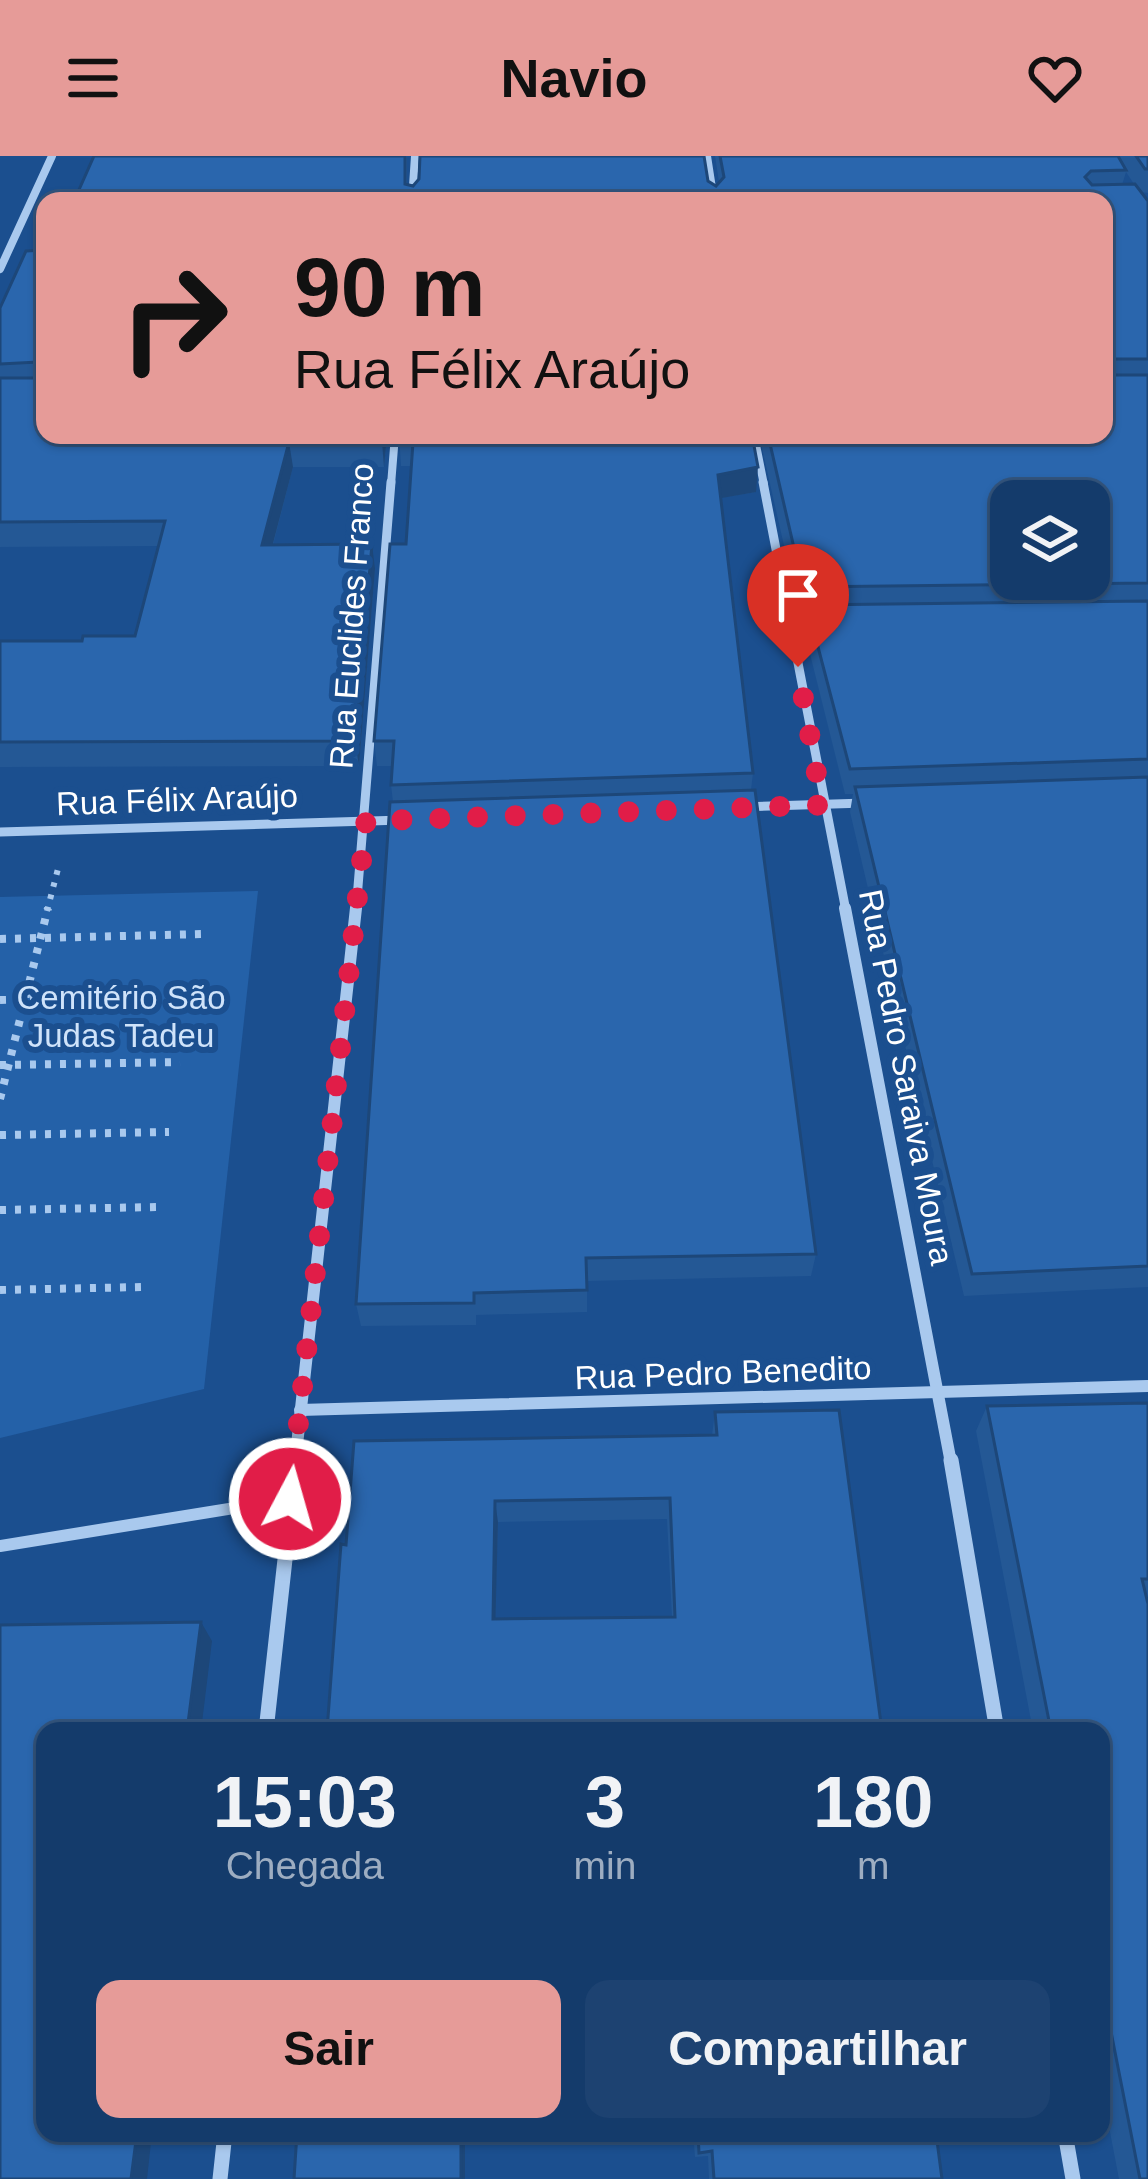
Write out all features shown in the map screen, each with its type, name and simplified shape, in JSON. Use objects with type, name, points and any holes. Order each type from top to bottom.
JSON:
[{"type":"street","points":[[0,269],[52,156]]},
{"type":"street","points":[[413,192],[415,156]]},
{"type":"street","points":[[706,156],[712,192]]},
{"type":"street","name":"Rua Euclides Franco","points":[[267,1722],[366,821],[393,444]]},
{"type":"street","name":"Rua Pedro Saraiva Moura","points":[[756,444],[939,1393],[995,1722]]},
{"type":"street","points":[[790,621],[814,621]]},
{"type":"street","points":[[730,808],[868,803]]},
{"type":"street","name":"Rua Félix Araújo","points":[[0,832],[411,819]]},
{"type":"street","name":"Rua Pedro Benedito","points":[[300,1410],[1148,1386]]},
{"type":"street","points":[[220,2179],[224,2142]]},
{"type":"street","points":[[1067,2142],[1073,2179]]},
{"type":"lane","points":[[0,1546],[290,1499]]},
{"type":"path","points":[[0,1099],[4,1065],[70,829]]},
{"type":"path","points":[[0,939],[202,934]]},
{"type":"path","points":[[0,1000],[192,996]]},
{"type":"path","points":[[4,1065],[180,1062]]},
{"type":"path","points":[[0,1135],[169,1132]]},
{"type":"path","points":[[0,1210],[157,1207]]},
{"type":"path","points":[[0,1291],[143,1287]]},
{"type":"green space","name":"Cemitério São Judas Tadeu","points":[[258,891],[204,1389],[0,1438],[0,897]]},
{"type":"building","points":[[94,156],[405,156],[405,184],[413,186],[419,179],[420,156],[704,156],[708,181],[716,186],[724,177],[720,156],[1118,156],[1126,170],[1091,171],[1085,177],[1092,185],[1135,184],[1148,201],[1148,359],[1113,359],[1113,192],[78,192]]},
{"type":"building","points":[[1136,156],[1148,156],[1148,169],[1145,169]]},
{"type":"building","points":[[36,250],[36,362],[0,364],[0,308],[26,251]]},
{"type":"building","points":[[1113,375],[1148,375],[1148,583],[1110,583],[1110,480],[990,480],[990,585],[803,587],[770,444],[1113,444]]},
{"type":"building","points":[[0,378],[36,378],[36,444],[288,444],[262,545],[372,544],[355,741],[0,742],[0,641],[135,636],[165,521],[0,522]]},
{"type":"building","points":[[413,444],[754,444],[758,467],[718,475],[753,773],[391,785],[394,741],[374,741],[390,544],[406,544]]},
{"type":"building","points":[[1148,601],[1148,759],[850,769],[807,605]]},
{"type":"building","points":[[1148,777],[1148,1266],[972,1274],[855,787]]},
{"type":"building","points":[[755,790],[816,1254],[586,1258],[587,1290],[474,1293],[474,1303],[356,1304],[390,802]]},
{"type":"building","points":[[1148,1403],[1148,1579],[1142,1579],[1148,1604],[1148,2179],[1140,2179],[1110,2027],[1110,1722],[1049,1722],[987,1406]]},
{"type":"building","points":[[839,1410],[881,1722],[328,1722],[354,1441],[717,1435],[715,1412]],"holes":[[[670,1498],[675,1617],[493,1619],[495,1501]]]},
{"type":"building","points":[[201,1622],[188,1722],[36,1722],[36,2142],[136,2142],[131,2179],[0,2179],[0,1625]]},
{"type":"building","points":[[296,2142],[461,2142],[461,2179],[294,2179]]},
{"type":"building","points":[[698,2142],[937,2142],[942,2179],[714,2179],[712,2151],[699,2153]]},
{"type":"route","points":[[290,1499],[366,821],[822,805],[798,667]]}]
